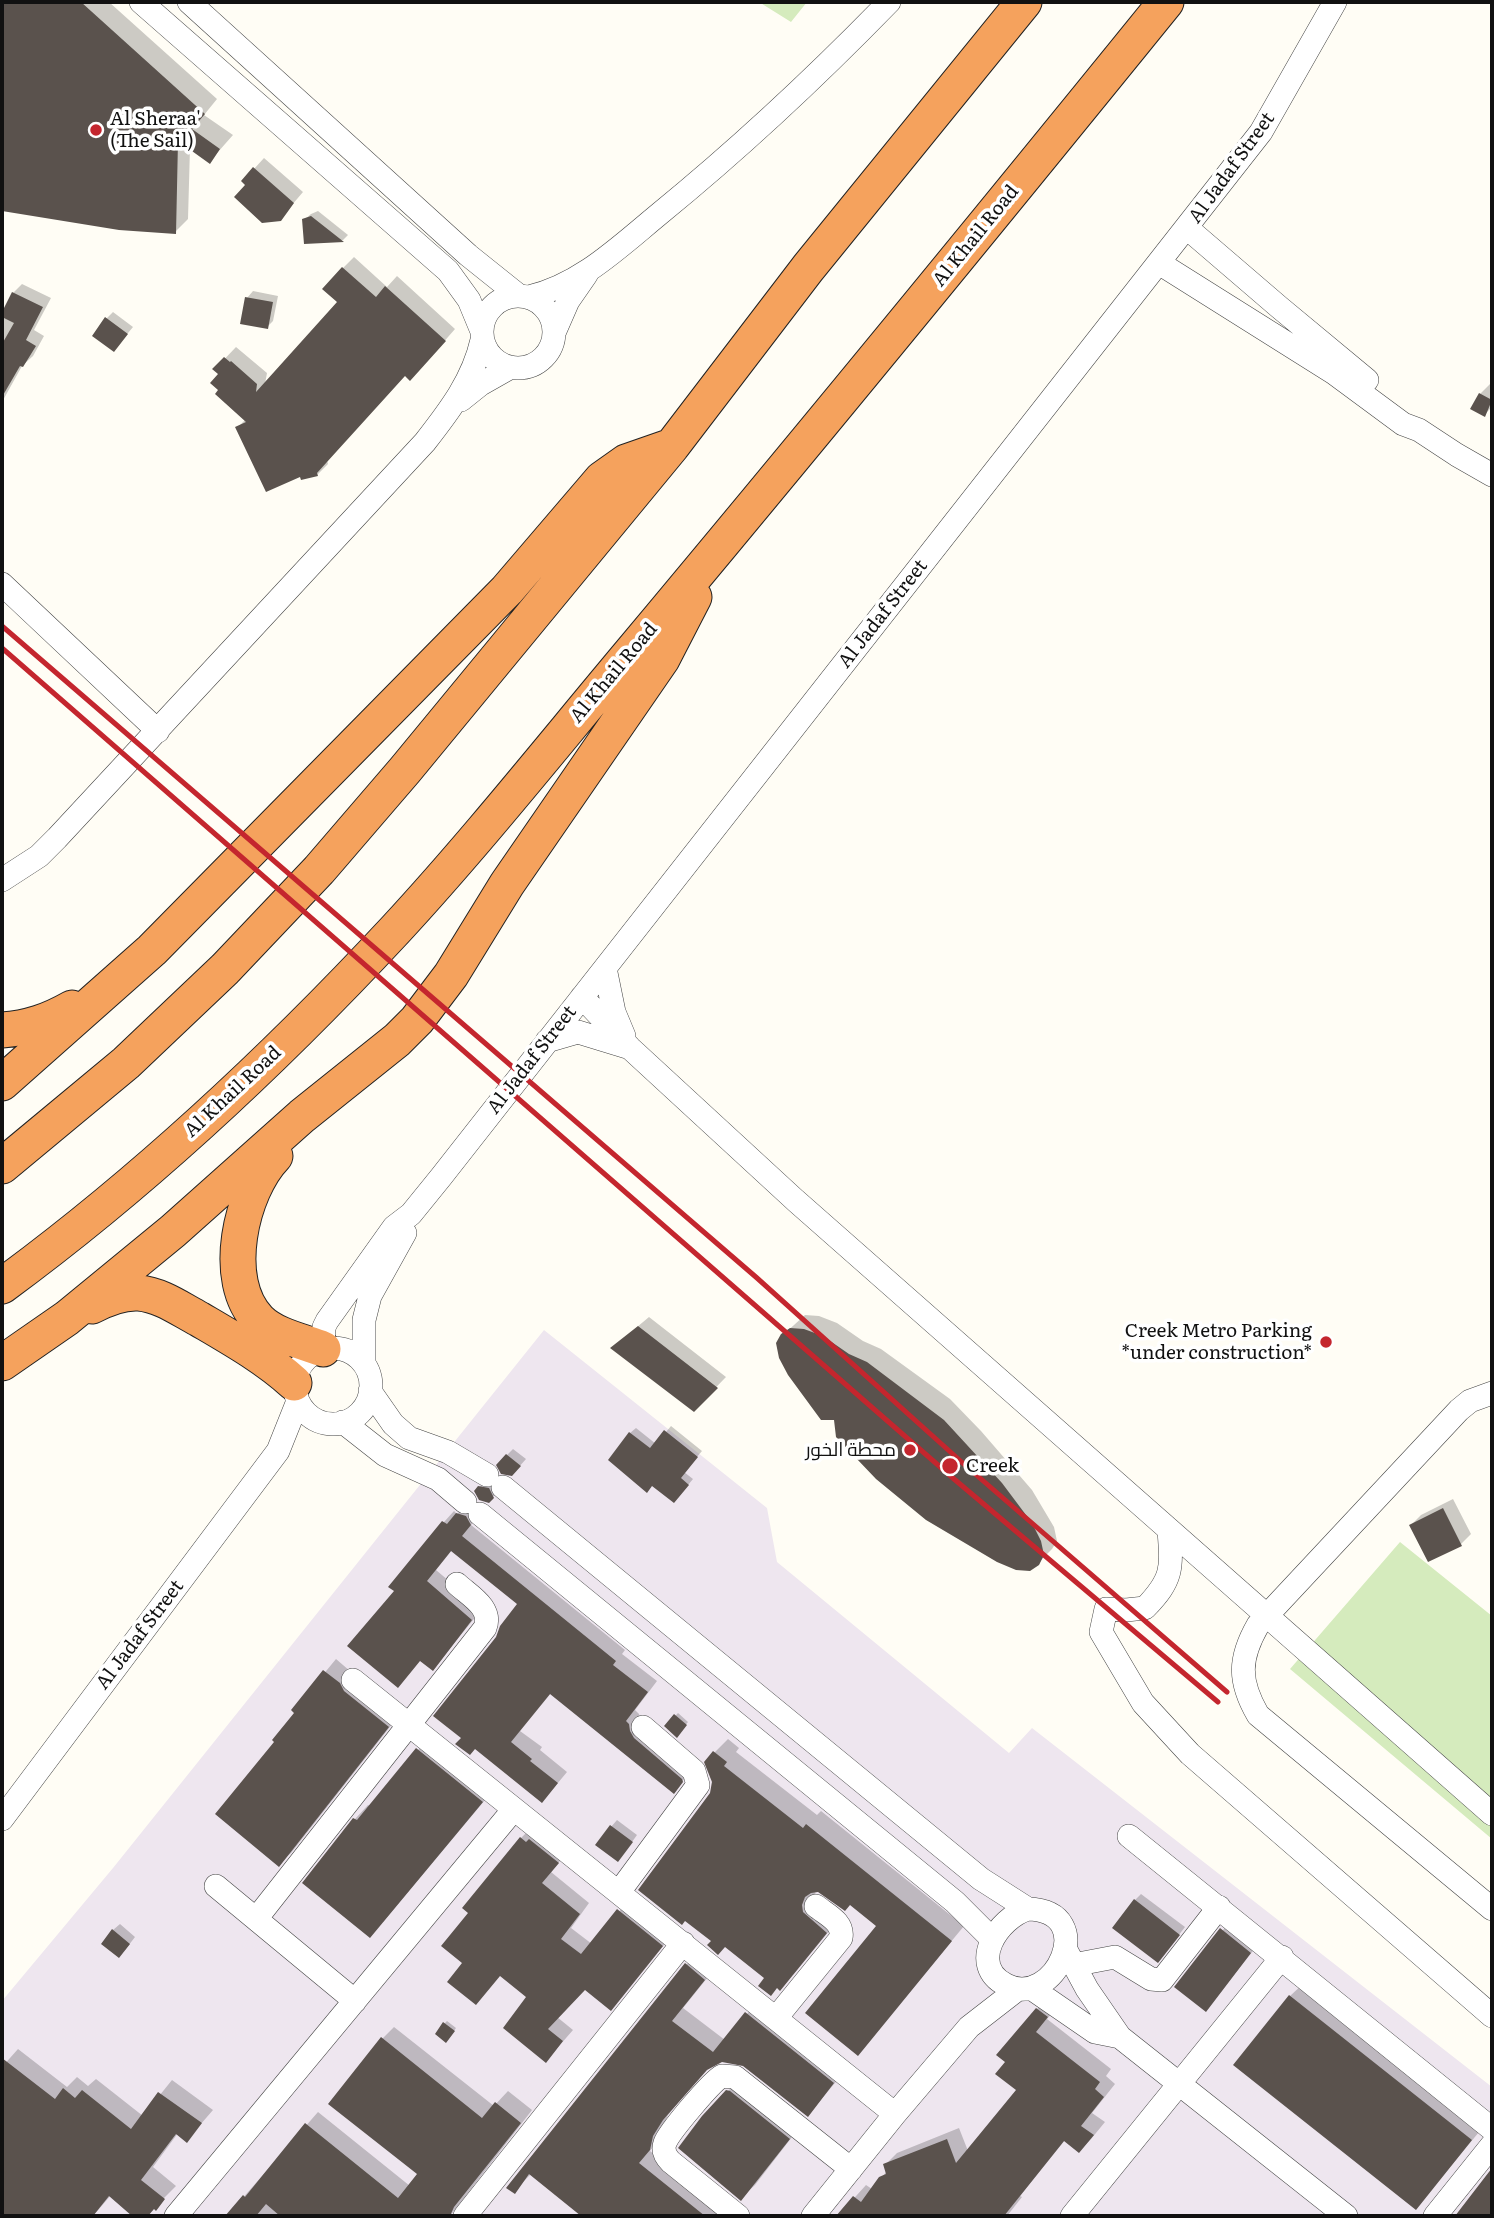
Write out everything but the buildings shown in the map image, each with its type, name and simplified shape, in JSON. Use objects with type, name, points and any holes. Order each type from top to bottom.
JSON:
[{"type":"highway","points":[[2,1166],[136,1053],[225,969],[320,870],[405,771],[672,446],[808,268],[1024,2]]},
{"type":"highway","name":"Al Khail Road","points":[[2,1286],[133,1183],[226,1101],[314,1015],[399,926],[715,553],[1166,2]]},
{"type":"highway","points":[[2,1083],[152,950],[507,590],[601,480],[626,462],[672,446]]},
{"type":"highway","points":[[2,1363],[67,1318],[173,1231],[302,1116],[352,1078],[417,1020],[451,975],[507,884],[663,659],[715,553]]},
{"type":"highway","points":[[2,1030],[26,1028],[50,1021],[152,950]]},
{"type":"highway","points":[[323,1349],[275,1331],[254,1313],[245,1296],[239,1240],[246,1205],[261,1173],[352,1078]]},
{"type":"highway","points":[[67,1318],[117,1295],[142,1293],[154,1296],[254,1350],[296,1392]]},
{"type":"street","points":[[141,2],[448,271],[469,300],[488,353],[498,362],[524,368],[545,356],[564,309],[589,271]]},
{"type":"street","points":[[190,2],[468,255],[523,296],[540,302],[553,322],[554,334]]},
{"type":"street","points":[[2,880],[39,856],[416,452],[453,407],[471,374],[484,318],[498,302],[544,293],[589,271],[676,200],[773,115],[888,2]]},
{"type":"street","name":"Al Jadaf Street","points":[[323,1349],[324,1327],[331,1314],[394,1227],[411,1214],[1187,228],[1269,120],[1335,2]]},
{"type":"street","points":[[1187,228],[1409,414],[1419,430]]},
{"type":"street","points":[[1159,263],[1334,373],[1403,424],[1419,430],[1492,475]]},
{"type":"street","points":[[453,407],[481,384],[511,367]]},
{"type":"street","points":[[2,584],[158,731]]},
{"type":"street","points":[[605,968],[614,1012],[630,1048]]},
{"type":"street","points":[[576,1003],[630,1048],[795,1200],[1492,1814]]},
{"type":"street","points":[[547,1041],[578,1032],[630,1048]]},
{"type":"street","name":"Al Jadaf Street","points":[[370,1391],[364,1363],[365,1320],[370,1296],[406,1232],[411,1214]]},
{"type":"street","points":[[278,1451],[296,1392],[300,1365],[306,1358],[323,1349],[332,1348],[350,1352],[364,1363]]},
{"type":"street","points":[[278,1451],[302,1434],[361,1411],[370,1391]]},
{"type":"street","points":[[370,1391],[393,1424],[404,1434],[456,1456],[495,1481],[981,1879],[1028,1909]]},
{"type":"street","points":[[296,1392],[309,1415],[333,1422],[385,1455],[438,1479],[520,1549],[955,1902],[992,1939]]},
{"type":"street","points":[[1492,1393],[1470,1401],[1459,1410],[1313,1563],[1258,1625],[1248,1642],[1243,1660],[1243,1679],[1248,1698],[1258,1715],[1492,1909]]},
{"type":"street","name":"Al Jadaf Street","points":[[2,1819],[278,1451]]},
{"type":"street","points":[[1170,1530],[1172,1562],[1164,1588],[1145,1608],[1106,1609],[1101,1632],[1143,1703],[1190,1754],[1492,2016]]},
{"type":"street","points":[[256,1919],[410,1725],[487,1622],[484,1609],[457,1584]]},
{"type":"street","points":[[353,1680],[895,2114]]},
{"type":"street","points":[[619,1892],[698,1785],[694,1771],[643,1727]]},
{"type":"street","points":[[177,2216],[514,1809]]},
{"type":"street","points":[[1129,1836],[1282,1957],[1492,2130]]},
{"type":"street","points":[[216,1886],[355,2001]]},
{"type":"street","points":[[776,2018],[841,1938],[843,1931],[840,1924],[816,1906]]},
{"type":"street","points":[[813,2216],[969,2027],[1024,1989],[1044,1981],[1062,1961],[1070,1958],[1115,1957],[1151,1979],[1162,1980],[1219,1907]]},
{"type":"street","points":[[1120,2036],[1095,2032],[1024,1989],[1000,1982],[989,1966],[987,1957],[992,1939],[1009,1919],[1017,1912],[1039,1909],[1058,1920],[1070,1958],[1094,2000],[1120,2036],[1346,2216]]},
{"type":"street","points":[[466,2216],[683,1943]]},
{"type":"street","points":[[1072,2216],[1282,1957]]},
{"type":"street","points":[[969,2027],[982,1997],[989,1966]]},
{"type":"street","points":[[738,2216],[671,2162],[664,2147],[668,2137],[711,2084],[722,2076],[735,2077],[851,2169]]},
{"type":"street","points":[[1434,2216],[1492,2145]]},
{"type":"shaded area","points":[[544,1330],[767,1508],[777,1562],[1009,1753],[1032,1728],[1492,2087],[1492,2216],[2,2216],[2,2001],[113,1868]]},
{"type":"green space","points":[[759,2],[807,2],[791,22]]},
{"type":"green space","points":[[1400,1542],[1492,1616],[1492,1839],[1290,1669]]},
{"type":"railway","points":[[2,626],[757,1278],[966,1466],[1227,1692]]},
{"type":"railway","points":[[2,648],[954,1479],[1218,1702]]},
{"type":"place","name":"Al Sheraa' (The Sail)","points":[[96,130]]},
{"type":"place","name":"Creek Metro Parking *under construction*","points":[[1326,1342]]},
{"type":"place","name":"محطة الخور","points":[[910,1450]]},
{"type":"place","name":"Creek","points":[[950,1466]]}]
